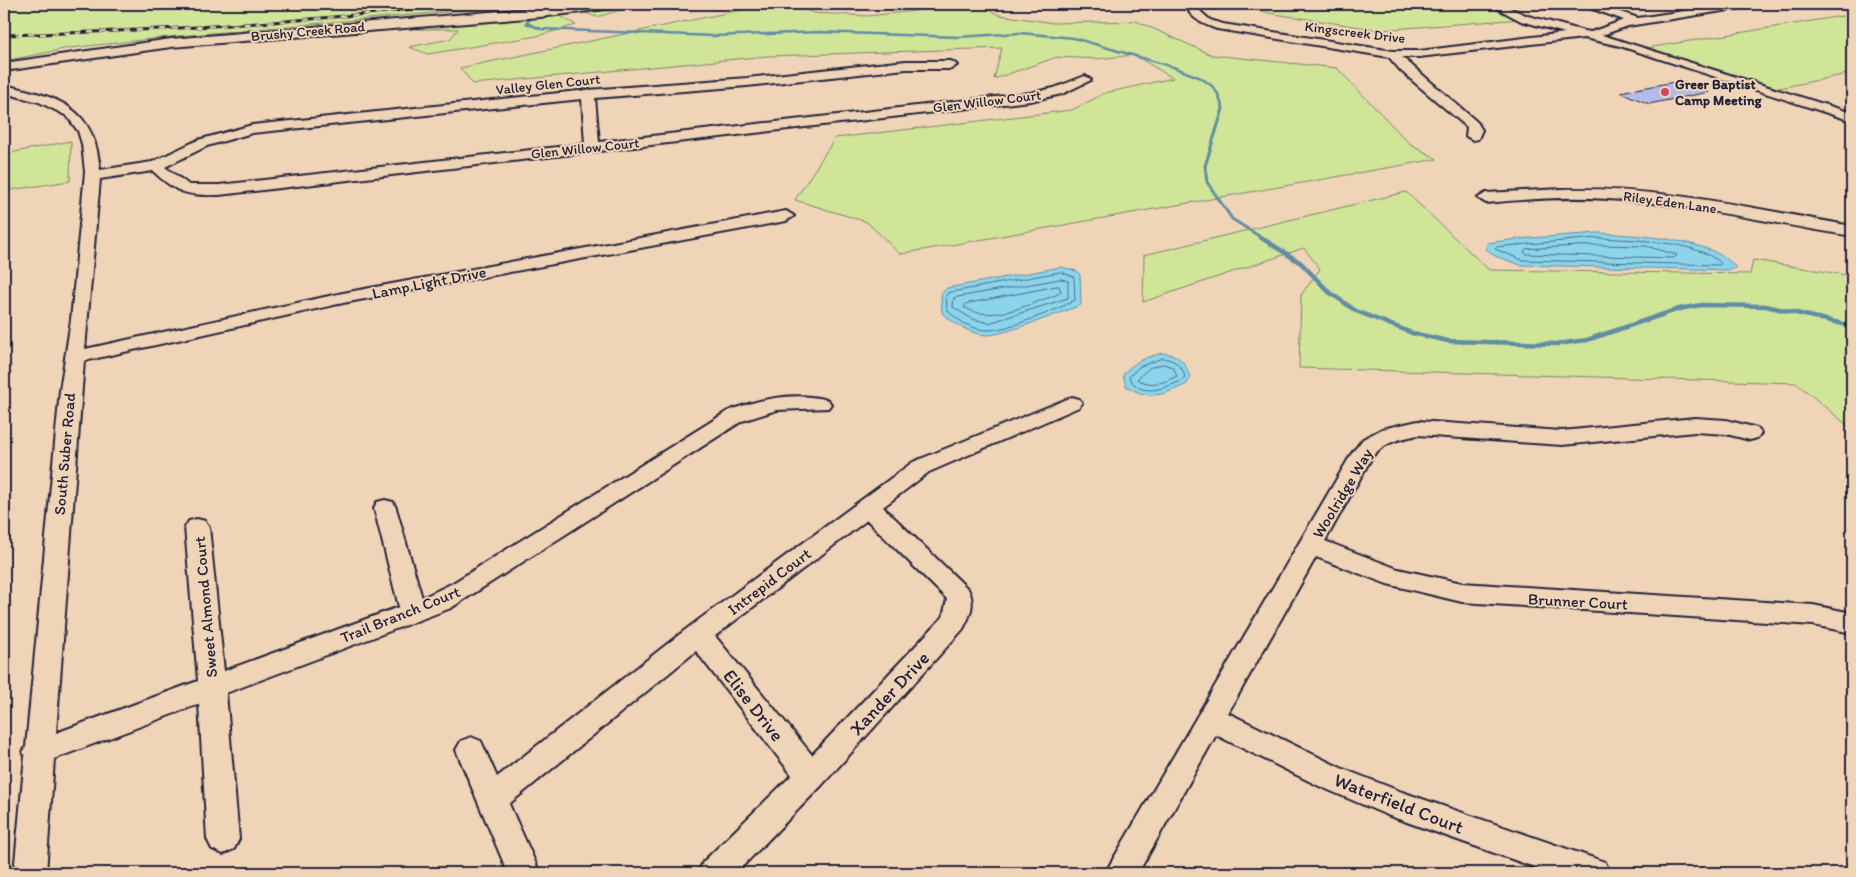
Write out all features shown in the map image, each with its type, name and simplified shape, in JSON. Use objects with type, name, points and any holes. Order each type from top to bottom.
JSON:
[{"type":"main road","name":"Brushy Creek Road","points":[[4,67],[171,44],[540,13],[614,4]]},
{"type":"street","points":[[1053,4],[1068,4]]},
{"type":"street","name":"Kingscreek Drive","points":[[1199,4],[1194,12],[1198,16],[1221,27],[1342,48],[1393,54],[1440,52],[1589,34]]},
{"type":"street","points":[[1494,4],[1528,18],[1589,34],[1772,94],[1852,117]]},
{"type":"street","points":[[1588,4],[1636,21]]},
{"type":"street","points":[[1589,34],[1636,21],[1723,5],[1748,4]]},
{"type":"street","points":[[1393,54],[1405,68],[1472,124],[1475,130],[1473,136]]},
{"type":"street","name":"Valley Glen Court","points":[[156,166],[195,144],[240,131],[588,94],[747,82],[906,65],[950,65]]},
{"type":"street","name":"Glen Willow Court","points":[[156,166],[176,186],[204,190],[1030,97],[1058,91],[1085,80]]},
{"type":"street","name":"South Suber Road","points":[[4,88],[48,102],[78,120],[91,153],[89,227],[86,238],[80,320],[74,357],[38,752],[30,873]]},
{"type":"street","points":[[588,94],[592,147]]},
{"type":"street","points":[[91,176],[156,166]]},
{"type":"street","name":"Riley Eden Lane","points":[[1486,198],[1565,193],[1608,194],[1670,200],[1852,231]]},
{"type":"street","name":"Lamp Light Drive","points":[[74,357],[343,298],[786,216]]},
{"type":"street","name":"Trail Branch Court","points":[[38,752],[413,612],[462,590],[736,416],[767,406],[800,402],[821,404]]},
{"type":"street","name":"Intrepid Court","points":[[491,800],[698,634],[921,466],[1072,403]]},
{"type":"street","name":"Woolridge Way","points":[[1121,873],[1363,453],[1378,439],[1406,429],[1434,428],[1562,438],[1695,425],[1726,427],[1750,433]]},
{"type":"street","name":"Xander Drive","points":[[714,873],[811,776],[954,622],[960,605],[959,596],[868,506]]},
{"type":"street","points":[[385,508],[413,612]]},
{"type":"street","name":"Sweet Almond Court","points":[[197,527],[212,687],[223,839]]},
{"type":"street","name":"Brunner Court","points":[[1310,544],[1396,580],[1448,592],[1813,615],[1852,623]]},
{"type":"street","name":"Elise Drive","points":[[698,634],[811,776]]},
{"type":"street","name":"Waterfield Court","points":[[1210,718],[1330,777],[1398,806],[1594,873]]},
{"type":"street","points":[[471,750],[524,873]]},
{"type":"green space","points":[[4,4],[533,4],[179,36],[69,48],[4,61]]},
{"type":"green space","points":[[627,4],[640,4],[597,17],[580,11]]},
{"type":"green space","points":[[770,4],[787,4],[814,13],[868,16],[978,4],[999,15],[1054,23],[1136,21],[1212,55],[1337,68],[1409,143],[1437,159],[900,254],[867,222],[795,200],[835,138],[1072,110],[1105,93],[1173,78],[1134,55],[1097,59],[1057,57],[994,79],[1002,48],[768,56],[473,84],[460,68]]},
{"type":"green space","points":[[1243,4],[1496,4],[1521,19],[1380,30],[1268,13]]},
{"type":"green space","points":[[557,14],[576,25],[537,36],[428,54],[409,47],[450,39],[458,29],[416,29],[425,24]]},
{"type":"green space","points":[[1842,16],[1852,20],[1852,73],[1775,89],[1647,48]]},
{"type":"green space","points":[[71,141],[70,181],[4,191],[4,154]]},
{"type":"green space","points":[[1406,192],[1489,270],[1750,274],[1753,260],[1852,276],[1852,429],[1796,383],[1299,368],[1301,295],[1320,269],[1304,248],[1143,302],[1144,255]]},
{"type":"water","points":[[1598,233],[1652,237],[1692,244],[1710,250],[1725,258],[1736,268],[1730,270],[1520,265],[1495,256],[1486,249],[1487,243]]},
{"type":"water","points":[[1061,267],[1077,271],[1080,275],[1081,305],[1019,328],[987,335],[974,333],[963,328],[942,313],[941,294],[947,288]]},
{"type":"water","points":[[1162,353],[1173,355],[1184,363],[1190,378],[1187,384],[1156,395],[1142,394],[1126,386],[1123,375],[1127,370],[1145,358]]},
{"type":"building","name":"Greer Baptist Camp Meeting","points":[[1680,81],[1709,92],[1649,104],[1620,92]]},
{"type":"waterway","points":[[518,6],[524,10]]},
{"type":"waterway","points":[[533,17],[526,23],[541,29],[714,36],[818,32],[958,37],[1020,33],[1074,38],[1173,67],[1201,78],[1212,86],[1218,94],[1222,106]]},
{"type":"waterway","points":[[1222,105],[1223,109],[1205,166],[1207,182],[1232,219],[1262,238]]},
{"type":"waterway","points":[[1260,237],[1301,263],[1329,292],[1356,311],[1412,333],[1448,341],[1557,344],[1587,340],[1679,309],[1701,305],[1766,306],[1852,326]]},
{"type":"railway","points":[[4,35],[230,25],[399,11],[455,4]]},
{"type":"place","name":"Greer Baptist Camp Meeting","points":[[1665,92]]}]
